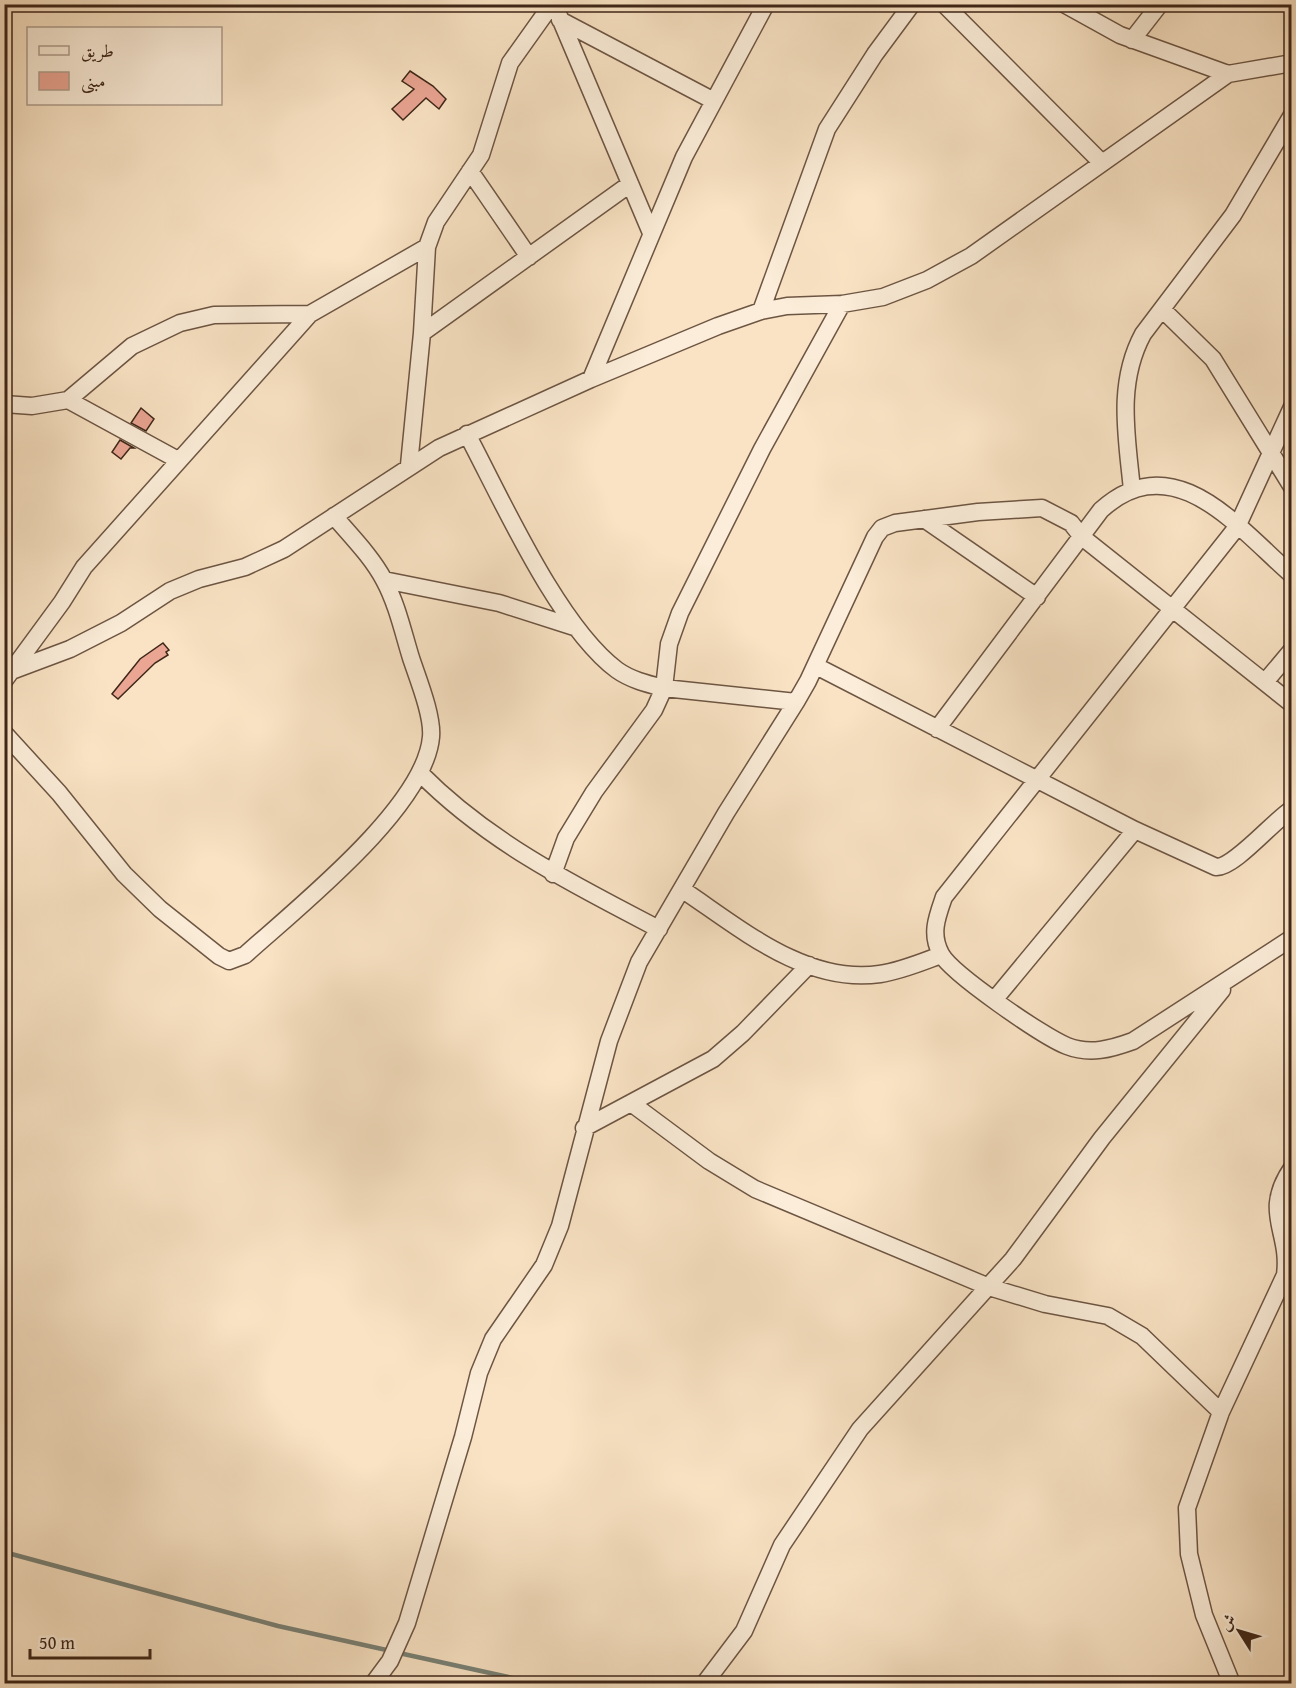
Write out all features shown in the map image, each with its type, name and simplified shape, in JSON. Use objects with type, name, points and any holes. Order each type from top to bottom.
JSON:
[{"type":"street","points":[[591,379],[684,157],[766,4]]},
{"type":"street","points":[[761,311],[827,129],[875,54],[912,4]]},
{"type":"street","points":[[944,4],[1102,163]]},
{"type":"street","points":[[1064,4],[1132,40],[1228,74]]},
{"type":"street","points":[[1132,40],[1160,4]]},
{"type":"street","points":[[556,10],[714,101]]},
{"type":"street","points":[[410,465],[427,247],[436,222],[481,155],[510,63],[556,10]]},
{"type":"street","points":[[556,10],[651,233]]},
{"type":"street","points":[[9,675],[70,649],[121,623],[170,591],[199,579],[245,567],[284,549],[410,465],[467,434],[591,379],[718,326],[761,311],[788,306],[842,304],[883,297],[927,280],[971,256],[1228,74],[1292,63]]},
{"type":"street","points":[[1132,490],[1125,415],[1127,374],[1132,354],[1143,334],[1233,215],[1292,115]]},
{"type":"street","points":[[470,171],[529,257]]},
{"type":"street","points":[[422,333],[630,184]]},
{"type":"street","points":[[9,675],[84,567],[310,314],[427,247]]},
{"type":"street","points":[[553,874],[566,837],[594,792],[654,710],[664,688],[669,644],[680,613],[762,449],[842,304]]},
{"type":"street","points":[[1163,310],[1213,359],[1292,487]]},
{"type":"street","points":[[4,404],[32,406],[68,400],[132,346],[180,323],[214,315],[310,314]]},
{"type":"street","points":[[68,400],[178,460]]},
{"type":"street","points":[[1291,410],[1270,451],[1237,527],[945,897],[934,924],[941,956],[995,999],[1067,1046],[1106,1051],[1133,1041],[1292,938]]},
{"type":"street","points":[[467,434],[511,519],[577,628],[617,670],[628,677],[664,688],[796,702]]},
{"type":"street","points":[[937,729],[1101,510],[1113,500],[1132,490],[1153,485],[1175,486],[1200,497],[1292,575]]},
{"type":"street","points":[[373,1683],[390,1661],[407,1623],[463,1437],[479,1373],[493,1339],[544,1265],[560,1226],[584,1128],[609,1041],[639,962],[726,813],[796,702],[816,666],[875,537],[882,528],[895,523],[978,512],[1042,508],[1071,523],[1082,537],[1292,704]]},
{"type":"street","points":[[4,733],[59,793],[124,873],[160,909],[219,956],[229,961],[245,955],[344,867],[377,833],[420,773],[428,756],[431,734],[420,685],[384,580],[334,516]]},
{"type":"street","points":[[924,519],[1037,597]]},
{"type":"street","points":[[384,580],[499,603],[577,628]]},
{"type":"street","points":[[1265,682],[1292,650]]},
{"type":"street","points":[[816,666],[1135,830],[1216,867],[1224,868],[1292,809]]},
{"type":"street","points":[[420,773],[445,798],[553,874],[659,929]]},
{"type":"street","points":[[995,999],[1135,830]]},
{"type":"street","points":[[683,890],[730,923],[809,965],[854,976],[881,974],[941,956]]},
{"type":"street","points":[[584,1128],[713,1059],[743,1033],[809,965]]},
{"type":"street","points":[[704,1683],[744,1631],[782,1545],[860,1429],[1013,1260],[1102,1138],[1231,978]]},
{"type":"street","points":[[631,1104],[710,1161],[755,1189],[989,1287],[1045,1304],[1108,1316],[1142,1336],[1221,1412]]},
{"type":"street","points":[[1232,1683],[1204,1615],[1189,1554],[1186,1530],[1187,1508],[1221,1412],[1285,1275],[1287,1260],[1276,1206],[1279,1189],[1292,1168]]},
{"type":"building","points":[[410,71],[433,86],[446,99],[439,109],[426,98],[403,120],[392,109],[414,89],[402,81]]},
{"type":"building","points":[[141,408],[154,419],[146,431],[131,423]]},
{"type":"building","points":[[120,440],[134,448],[130,448],[121,459],[112,452]]},
{"type":"building","points":[[163,643],[169,650],[166,652],[168,655],[155,663],[118,699],[112,694],[140,659]]},
{"type":"waterway","points":[[4,1552],[278,1626],[391,1651]]},
{"type":"waterway","points":[[399,1653],[540,1684]]}]
